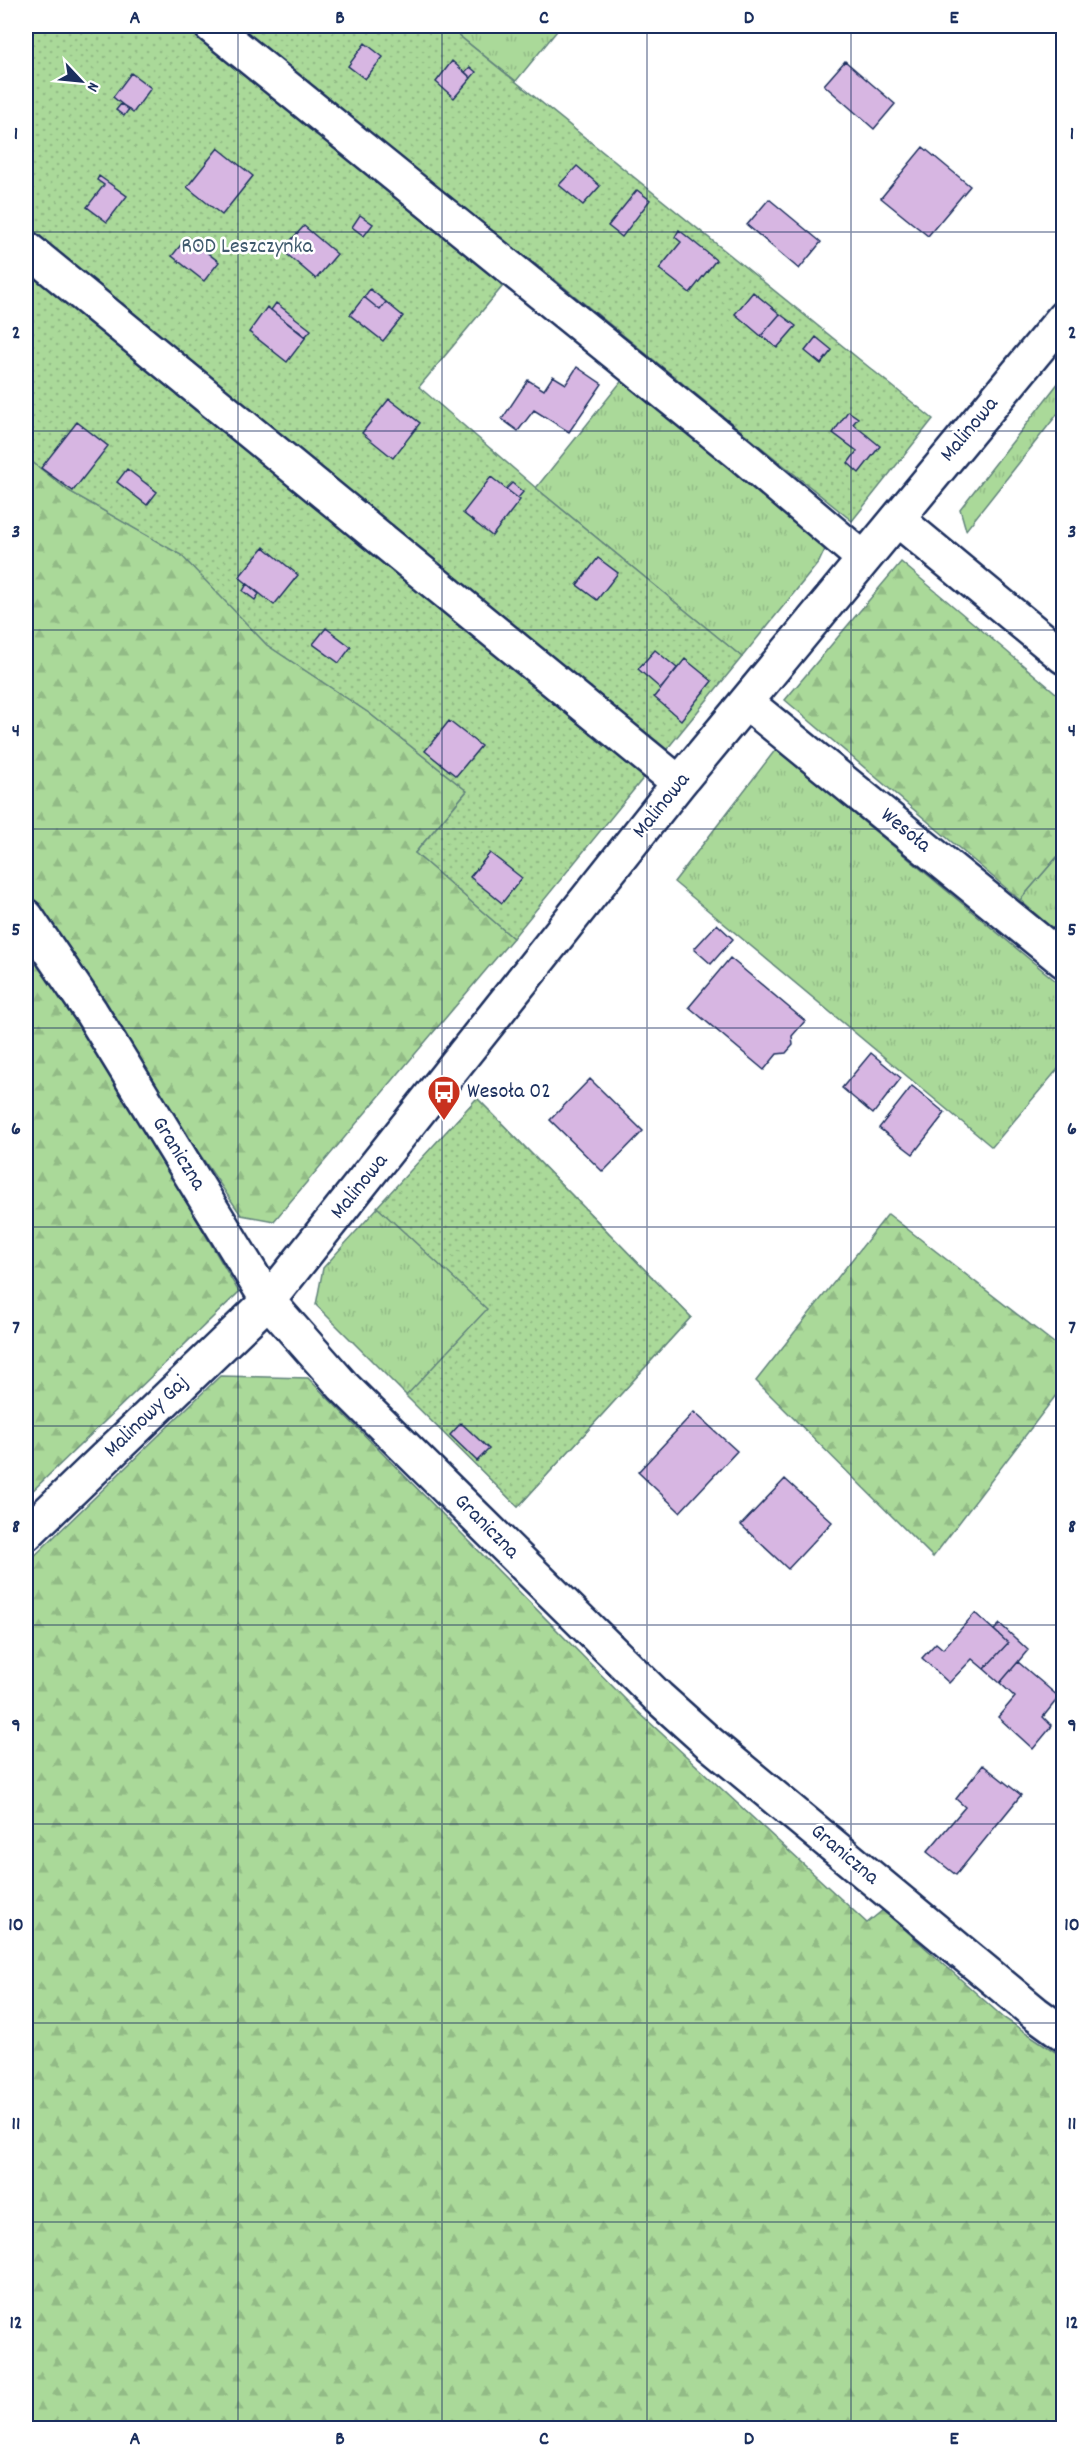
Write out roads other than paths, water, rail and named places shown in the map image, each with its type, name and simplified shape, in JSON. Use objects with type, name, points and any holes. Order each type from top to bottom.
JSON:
[{"type":"street","points":[[211,26],[740,454],[864,559]]},
{"type":"street","points":[[26,248],[679,783]]},
{"type":"street","name":"Malinowa","points":[[268,1300],[679,783],[1064,317]]},
{"type":"street","points":[[897,519],[1064,657]]},
{"type":"street","name":"Wesoła","points":[[746,702],[1064,961]]},
{"type":"street","name":"Graniczna","points":[[26,916],[91,1012],[268,1300],[343,1386],[659,1698],[754,1780],[1035,2013],[1064,2034]]},
{"type":"street","name":"Malinowy Gaj","points":[[26,1534],[268,1300]]},
{"type":"place","name":"Wesoła 02","points":[[444,1121]]},
{"type":"park label","name":"ROD Leszczynka","points":[[247,247]]}]
